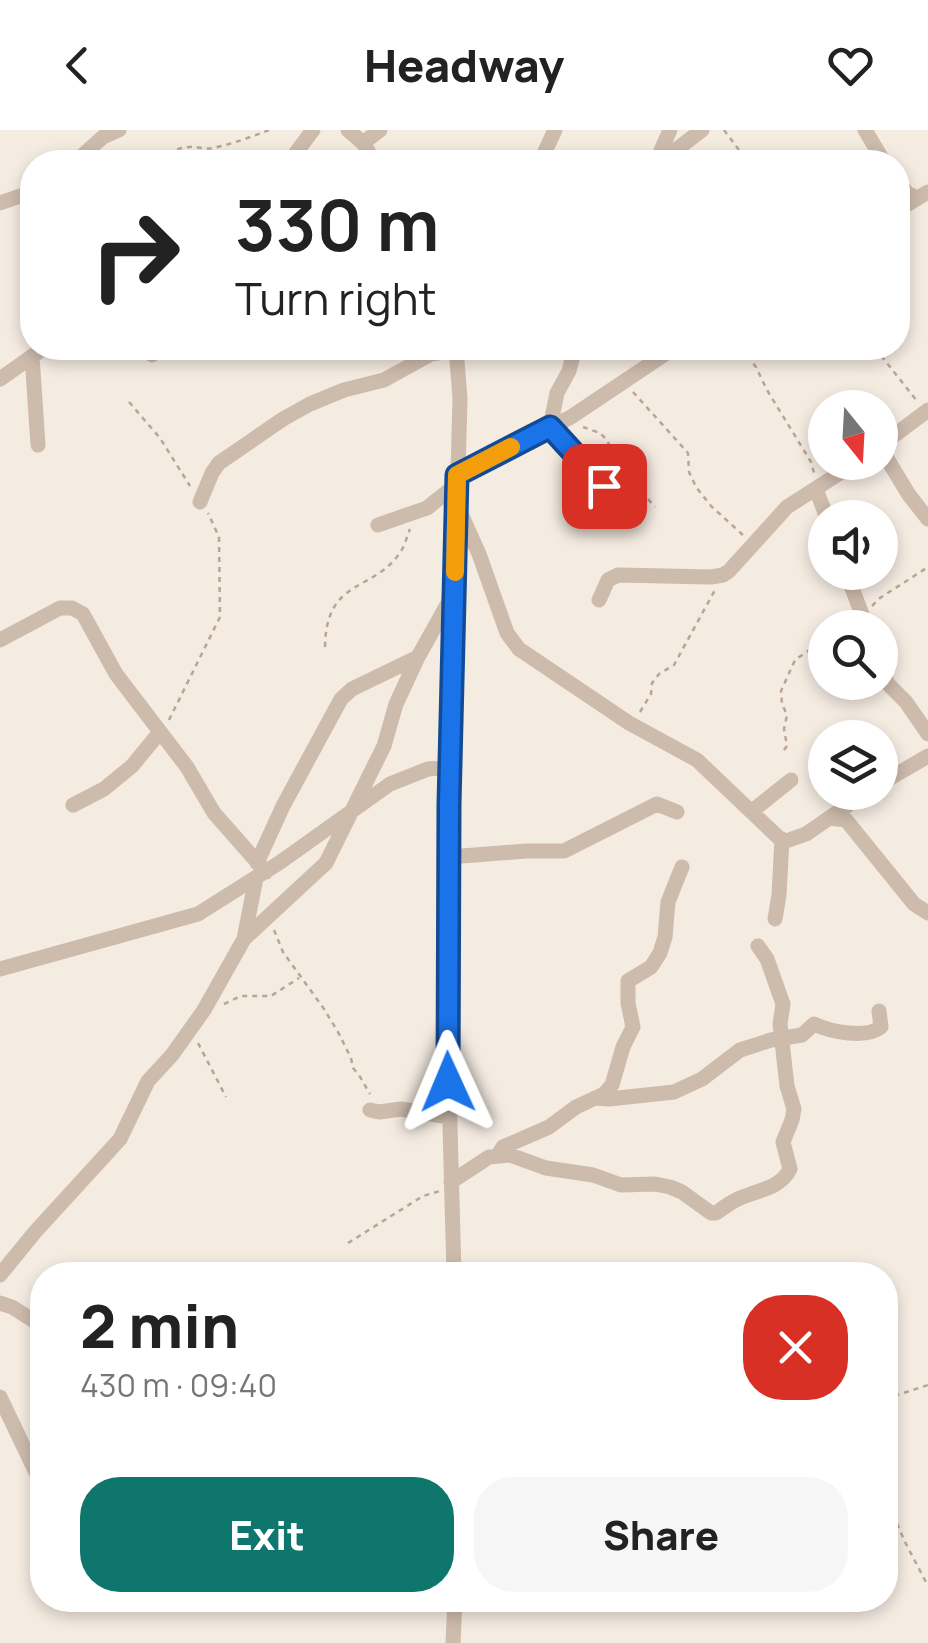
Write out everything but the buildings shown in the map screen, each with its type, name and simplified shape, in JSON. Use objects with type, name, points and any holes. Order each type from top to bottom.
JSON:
[{"type":"street","points":[[89,150],[119,130]]},
{"type":"street","points":[[297,150],[313,130]]},
{"type":"street","points":[[348,130],[367,150]]},
{"type":"street","points":[[363,143],[380,130]]},
{"type":"street","points":[[676,150],[702,130]]},
{"type":"street","points":[[0,379],[27,360]]},
{"type":"street","points":[[38,360],[38,445]]},
{"type":"street","points":[[200,502],[220,463],[283,419],[344,390],[384,380],[421,360]]},
{"type":"street","points":[[454,1262],[447,1014],[460,400],[457,360]]},
{"type":"street","points":[[550,427],[556,393],[572,360]]},
{"type":"street","points":[[378,525],[427,508],[457,480],[571,417],[657,360]]},
{"type":"street","points":[[898,433],[927,411]]},
{"type":"street","points":[[550,427],[629,514]]},
{"type":"street","points":[[898,476],[928,519]]},
{"type":"street","points":[[599,600],[608,580],[618,575],[711,577],[730,571],[786,506],[830,480]]},
{"type":"street","points":[[816,489],[820,500]]},
{"type":"street","points":[[456,503],[480,554],[507,633],[540,665],[642,731],[697,760],[782,839],[794,839],[841,810]]},
{"type":"street","points":[[0,1275],[120,1139],[148,1081],[204,1010],[244,939],[260,871],[283,806],[341,699],[418,657],[454,592]]},
{"type":"street","points":[[0,640],[54,610],[77,610],[87,619],[116,674],[260,871]]},
{"type":"street","points":[[244,939],[326,862],[384,746],[396,704],[418,657]]},
{"type":"street","points":[[898,694],[928,734]]},
{"type":"street","points":[[73,805],[104,789],[132,766],[161,733]]},
{"type":"street","points":[[898,775],[928,756]]},
{"type":"street","points":[[0,969],[198,914],[390,784],[428,769],[451,767]]},
{"type":"street","points":[[909,769],[928,768]]},
{"type":"street","points":[[752,812],[791,780]]},
{"type":"street","points":[[449,857],[564,851],[657,804],[678,812]]},
{"type":"street","points":[[829,818],[846,820],[914,904],[928,913]]},
{"type":"street","points":[[775,919],[782,839]]},
{"type":"street","points":[[498,1155],[503,1147],[548,1127],[604,1094],[612,1085],[633,1027],[628,981],[647,970],[660,953],[668,902],[682,867]]},
{"type":"street","points":[[451,1185],[478,1162],[510,1155],[621,1185],[670,1187],[716,1213],[741,1197],[760,1193],[789,1174],[783,1142],[794,1109],[787,1086],[780,1018],[783,1004],[758,946]]},
{"type":"street","points":[[595,1098],[674,1092],[702,1079],[740,1050],[802,1035],[814,1024],[835,1034],[870,1034],[881,1027],[879,1011]]},
{"type":"street","points":[[370,1110],[402,1109],[449,1116]]},
{"type":"street","points":[[0,1302],[30,1319]]},
{"type":"street","points":[[0,1397],[30,1461]]},
{"type":"street","points":[[453,1643],[454,1612]]},
{"type":"path","points":[[178,150],[191,146],[210,148],[269,130]]},
{"type":"path","points":[[750,360],[811,462],[816,489]]},
{"type":"path","points":[[885,360],[927,411]]},
{"type":"path","points":[[625,382],[688,453],[691,478],[703,496],[753,543]]},
{"type":"path","points":[[129,402],[160,438],[219,537],[220,617],[161,733]]},
{"type":"path","points":[[571,417],[605,438],[655,507]]},
{"type":"path","points":[[325,647],[327,623],[342,596],[398,556],[416,512]]},
{"type":"path","points":[[872,610],[880,598],[928,567]]},
{"type":"path","points":[[642,731],[640,714],[651,694],[652,683],[674,665],[722,575]]},
{"type":"path","points":[[784,750],[788,715],[781,691],[798,656],[808,651]]},
{"type":"path","points":[[269,915],[279,944],[324,1009],[368,1090],[370,1110]]},
{"type":"path","points":[[204,1010],[241,996],[270,996],[300,977]]},
{"type":"path","points":[[192,1028],[226,1097]]},
{"type":"path","points":[[348,1242],[423,1196],[451,1185]]},
{"type":"path","points":[[898,1395],[928,1385]]},
{"type":"path","points":[[898,1526],[928,1586]]},
{"type":"slow traffic","points":[[455,572],[457,475],[511,447]]},
{"type":"route","points":[[448,1082],[449,804],[457,475],[550,427],[604,486]]}]
